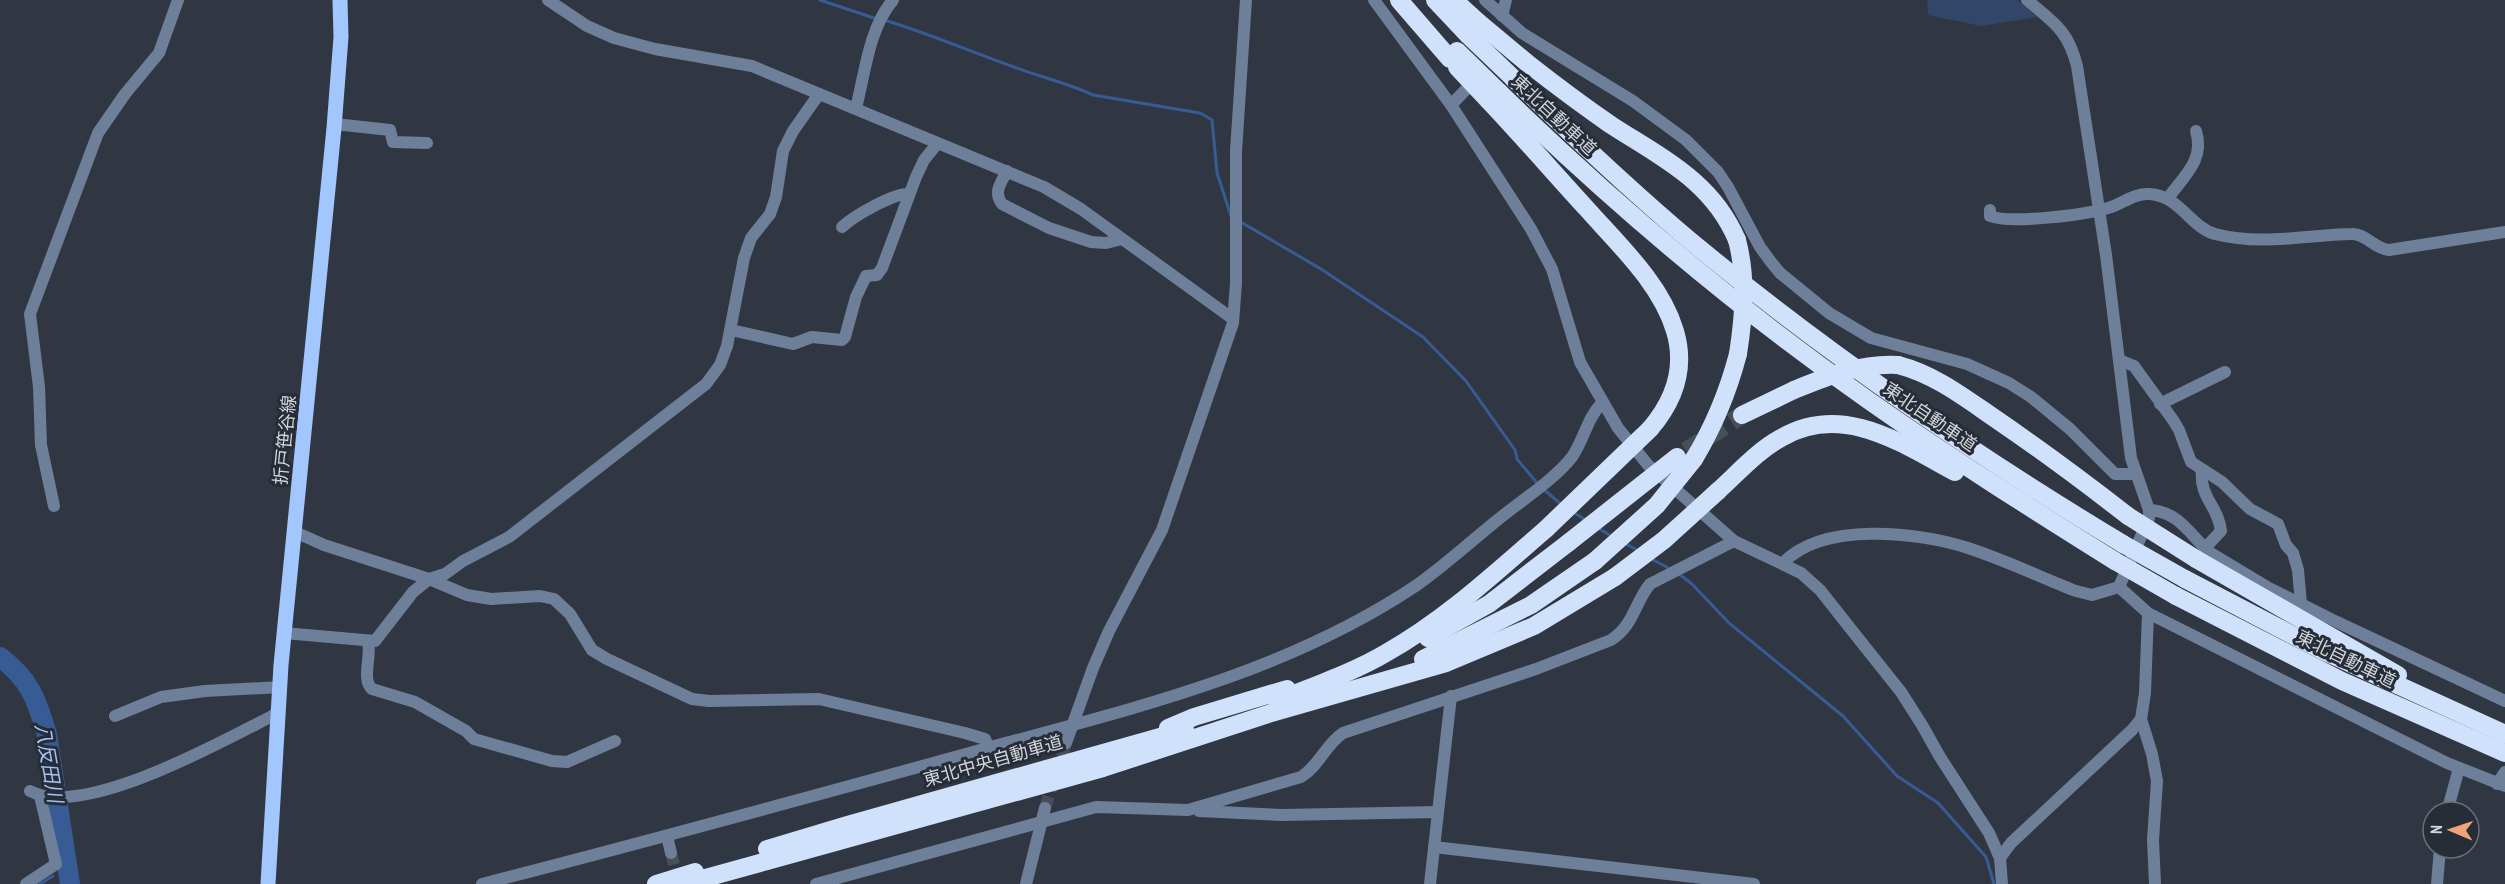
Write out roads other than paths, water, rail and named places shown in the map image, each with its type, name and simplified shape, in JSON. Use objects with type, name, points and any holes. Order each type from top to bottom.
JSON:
[{"type":"highway","points":[[1343,684],[1384,654],[1448,613],[1546,529],[1661,416],[1673,393],[1679,367],[1675,332],[1663,305],[1647,280],[1494,96],[1399,0]]},
{"type":"highway","points":[[1410,0],[1454,55]]},
{"type":"highway","name":"東北自動車道","points":[[1435,0],[1473,28],[1514,79],[1628,186],[1698,247],[1783,315],[1973,451],[2123,544],[2185,579],[2321,650],[2501,732]]},
{"type":"highway","points":[[1343,684],[1414,644],[1465,619],[1511,588],[1686,456],[1711,431],[1723,403],[1738,354],[1744,290],[1743,270],[1737,240],[1720,208],[1697,183],[1473,28],[1454,0]]},
{"type":"highway","name":"東北自動車道","points":[[1494,96],[1687,262],[1775,331],[1963,466],[2111,559],[2176,596],[2361,690],[2505,753]]},
{"type":"highway","points":[[1742,415],[1794,390],[1850,369],[1898,364],[1935,379],[2027,440],[2128,516],[2201,554],[2501,732]]},
{"type":"highway","points":[[1343,684],[1446,663],[1495,644],[1563,610],[1615,577],[1664,540],[1762,452],[1789,433],[1821,424],[1857,425],[1893,439],[2111,559]]},
{"type":"highway","points":[[1343,684],[1438,652],[1501,622],[1562,585],[1595,561],[1657,505],[1686,456]]},
{"type":"highway","name":"東北中央自動車道","points":[[656,884],[847,825],[1271,713],[1343,684]]},
{"type":"highway","name":"東北中央自動車道","points":[[684,884],[971,806],[1137,749]]},
{"type":"main road","name":"折戸笹谷線","points":[[268,884],[284,633],[335,124],[341,37],[340,0]]},
{"type":"street","points":[[54,506],[41,445],[39,387],[30,314],[98,134],[125,94],[159,53],[178,0]]},
{"type":"street","points":[[548,0],[587,26],[615,38],[752,66],[1044,187],[1081,209],[1233,319]]},
{"type":"street","points":[[1066,743],[1109,631],[1162,530],[1233,319],[1236,283],[1236,151],[1246,0]]},
{"type":"street","points":[[1374,0],[1451,105],[1546,256],[1563,300],[1580,362],[1602,403],[1630,444],[1648,465],[1734,541],[1784,563],[1801,573],[1820,590],[1901,692],[1922,724],[1940,758],[1989,833],[2000,858],[2001,884]]},
{"type":"street","points":[[1485,0],[1522,33],[1633,101],[1686,140],[1718,172],[1739,204],[1760,247],[1780,273],[1829,313],[1871,338],[1967,364],[2008,383],[2031,397],[2070,429],[2115,474],[2135,474]]},
{"type":"street","points":[[1502,16],[1506,0]]},
{"type":"street","points":[[1784,563],[1802,547],[1824,538],[1879,534],[1943,542],[1967,548],[2092,595],[2119,587],[2149,518],[2145,494],[2135,474],[2131,458],[2099,210],[2072,44],[2064,33],[2027,0]]},
{"type":"street","points":[[856,108],[878,23],[889,5]]},
{"type":"street","points":[[1451,105],[1522,33]]},
{"type":"street","points":[[284,633],[375,641],[413,592],[429,579],[445,574],[463,561],[509,537],[706,384],[720,365],[731,330],[744,258],[751,238],[771,214],[783,151],[793,131],[819,94]]},
{"type":"street","points":[[335,124],[390,130],[393,142],[427,143]]},
{"type":"street","points":[[2168,198],[2198,157],[2199,141],[2196,131]]},
{"type":"street","points":[[731,330],[793,344],[812,337],[842,340],[845,337],[851,312],[864,279],[866,276],[877,275],[882,268],[924,160],[937,144]]},
{"type":"street","points":[[1007,171],[997,191],[1002,204],[1049,228],[1091,242],[1106,243],[1122,239]]},
{"type":"street","points":[[842,227],[867,208],[877,206],[904,193],[909,194]]},
{"type":"street","points":[[1990,210],[1990,216],[2008,220],[2099,210],[2141,194],[2168,198],[2208,231],[2281,241],[2355,233],[2377,247],[2389,250],[2505,232]]},
{"type":"street","points":[[2119,360],[2134,366],[2179,430],[2191,462],[2222,482],[2250,509],[2278,524],[2286,545],[2293,553],[2298,570],[2301,604]]},
{"type":"street","points":[[2160,404],[2225,372]]},
{"type":"street","points":[[482,884],[1072,726],[1193,690],[1316,643],[1418,584],[1544,483],[1571,458],[1592,414],[1602,403]]},
{"type":"street","points":[[2201,554],[2221,531],[2220,523],[2202,489],[2202,470]]},
{"type":"street","points":[[2149,510],[2163,511],[2172,515],[2201,554],[2505,701]]},
{"type":"street","points":[[295,532],[324,546],[429,579],[467,595],[491,598],[554,599],[570,614],[592,650],[692,699],[819,699],[985,739],[989,748]]},
{"type":"street","points":[[1188,810],[1301,777],[1311,771],[1336,737],[1343,733],[1536,669],[1611,640],[1622,633],[1630,622],[1640,596],[1650,584],[1734,541]]},
{"type":"street","points":[[2119,587],[2148,613],[2459,768],[2501,785],[2505,772]]},
{"type":"street","points":[[2148,613],[2145,693],[2141,719],[2152,754],[2157,781],[2153,840],[2155,884]]},
{"type":"street","points":[[368,642],[370,650],[367,680],[369,686],[415,702],[466,731],[474,739],[552,761],[567,762],[615,741]]},
{"type":"street","points":[[115,716],[160,697],[280,687]]},
{"type":"street","points":[[1430,884],[1451,696]]},
{"type":"street","points":[[26,884],[56,864],[39,795],[72,797],[128,783],[172,765],[278,713]]},
{"type":"street","points":[[2000,858],[2011,843],[2141,719]]},
{"type":"street","points":[[2450,800],[2459,768]]},
{"type":"street","points":[[816,884],[1096,807],[1282,815],[1438,812]]},
{"type":"street","points":[[1026,884],[1045,808]]},
{"type":"street","points":[[667,836],[671,853]]},
{"type":"street","points":[[1434,847],[1754,884]]},
{"type":"street","points":[[2437,884],[2438,860]]},
{"type":"waterway","points":[[820,0],[877,19]]},
{"type":"waterway","points":[[884,20],[1093,95],[1200,113],[1212,120],[1217,173],[1231,216]]},
{"type":"waterway","points":[[1239,221],[1321,269],[1423,337],[1466,381],[1515,450],[1517,459],[1537,483]]},
{"type":"waterway","points":[[1542,488],[1562,505]]},
{"type":"waterway","points":[[1573,512],[1587,521]]},
{"type":"waterway","points":[[1598,528],[1613,537]]},
{"type":"waterway","points":[[1624,543],[1639,551]]},
{"type":"waterway","points":[[1650,558],[1670,569]]},
{"type":"waterway","points":[[1679,574],[1692,584],[1729,623],[1843,716],[1897,776],[1938,803],[1986,857],[1994,884]]},
{"type":"waterway","name":"八反田川","points":[[0,657],[10,665],[31,691],[47,734],[70,884]]},
{"type":"waterway","points":[[40,884],[53,876]]},
{"type":"tunnel","points":[[1686,451],[1742,415]]},
{"type":"tunnel","points":[[1045,808],[1066,743]]},
{"type":"tunnel","points":[[671,853],[679,883]]}]
